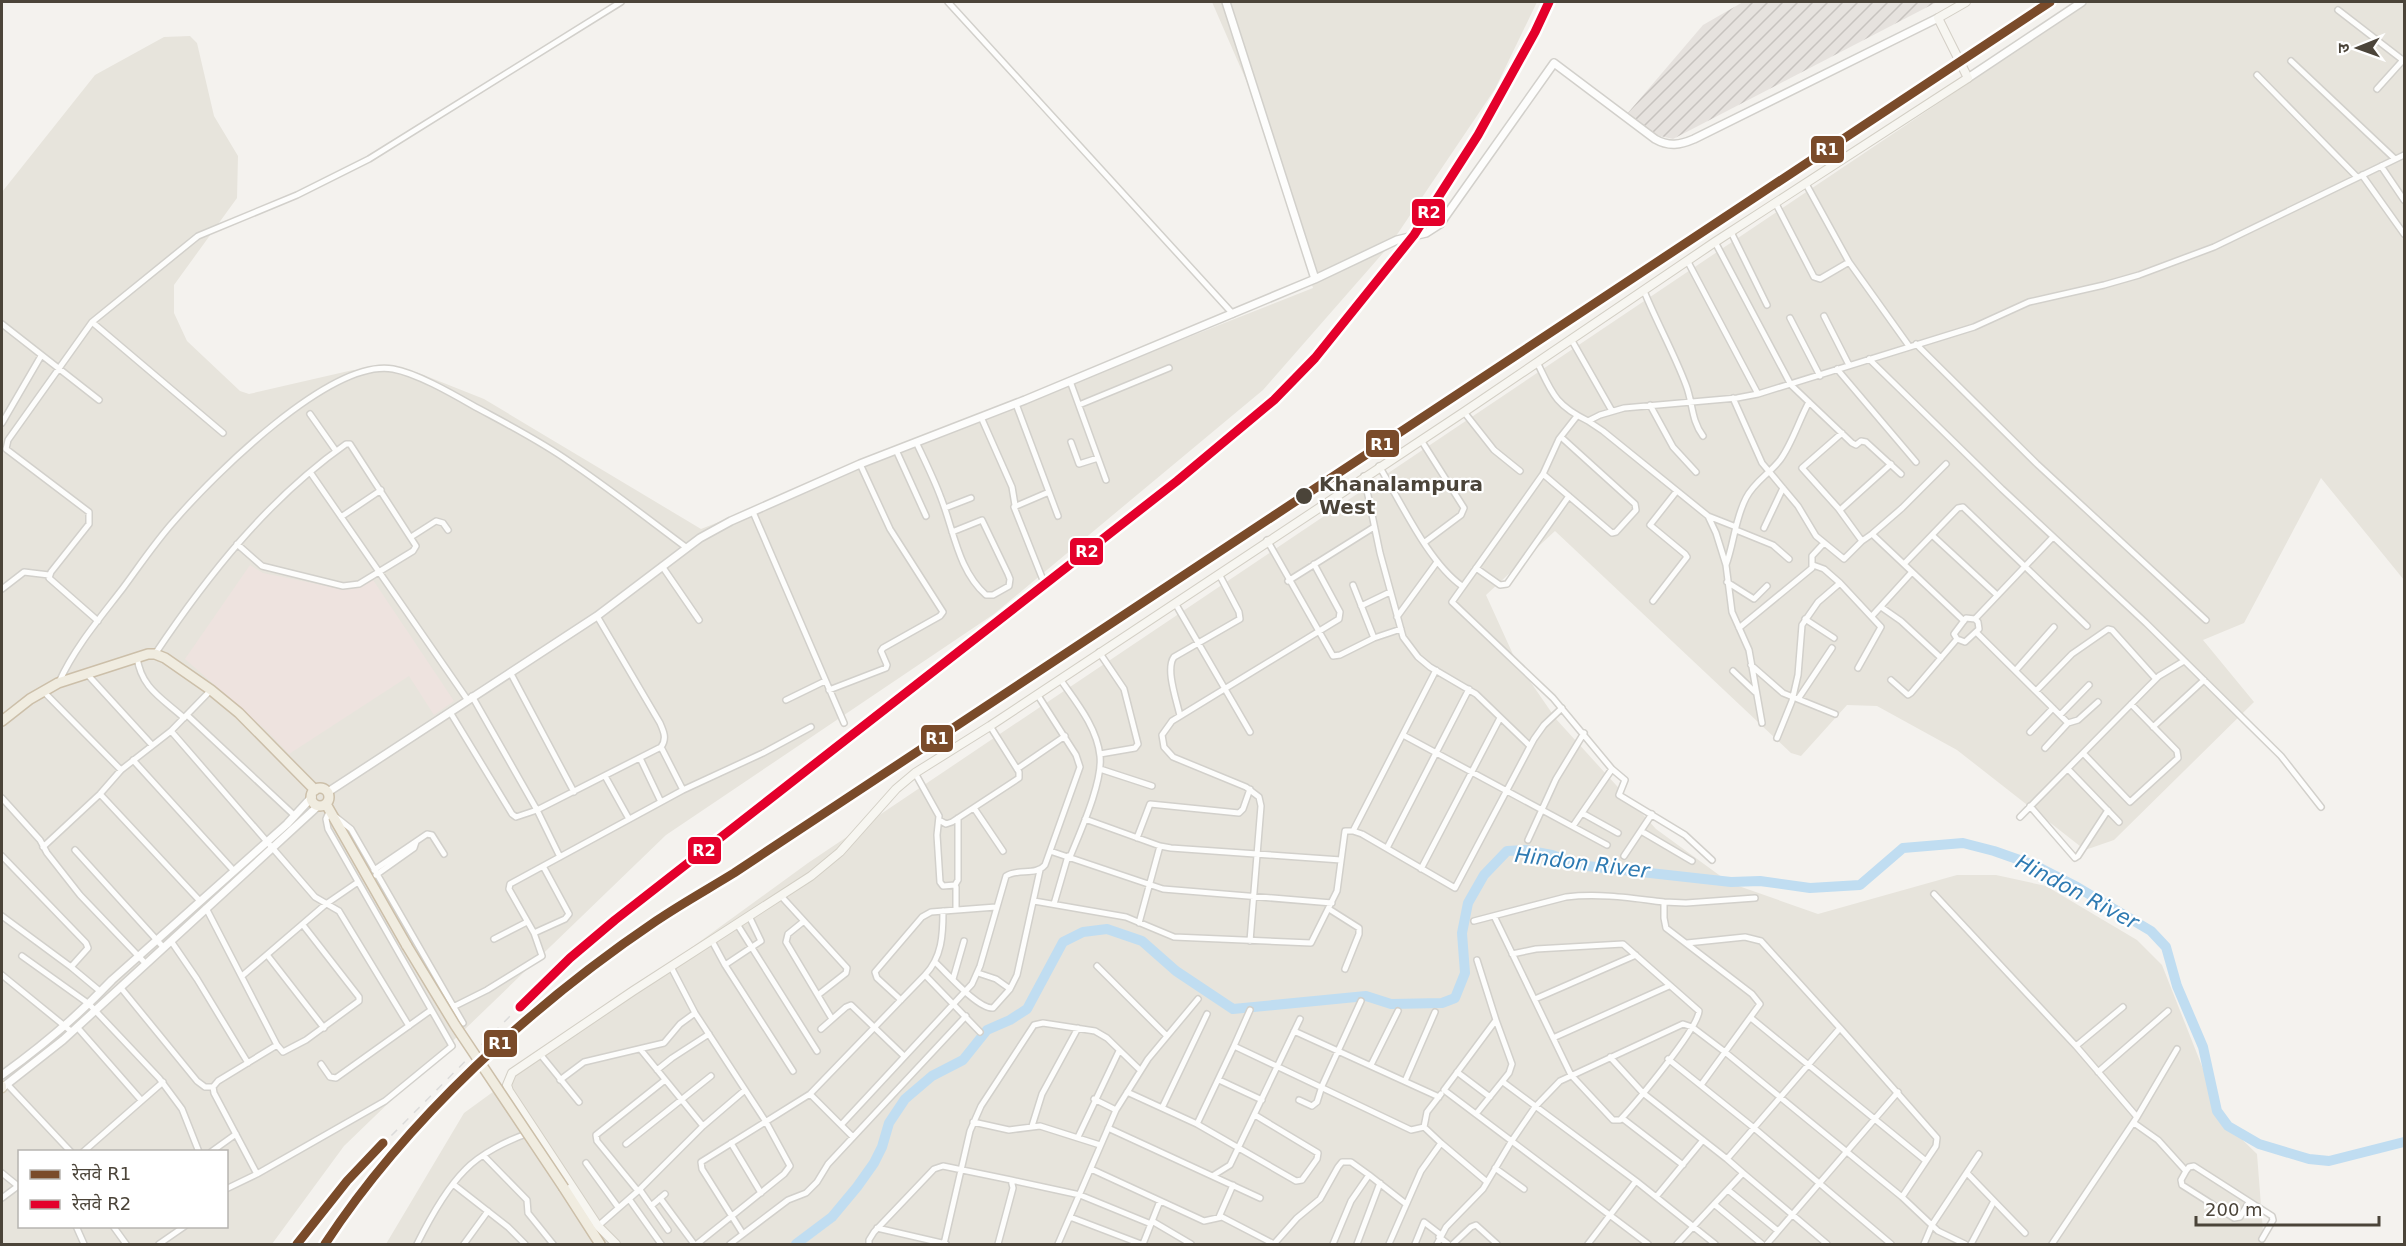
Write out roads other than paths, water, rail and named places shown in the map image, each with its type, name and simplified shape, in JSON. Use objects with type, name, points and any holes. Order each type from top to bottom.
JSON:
[{"type":"highway","points":[[2,721],[58,683],[137,657],[154,654],[165,658],[239,713],[313,793],[314,804],[326,809],[455,1025],[600,1245]]},
{"type":"highway","points":[[313,793],[321,788],[328,792],[329,800],[326,809]]},
{"type":"main road","points":[[616,1245],[598,1226],[507,1085],[512,1073],[670,967],[812,876],[840,852],[896,789],[915,773],[990,726],[1267,540],[1464,412],[1715,242],[1968,78],[1938,18],[1966,2]]},
{"type":"street","points":[[49,575],[89,524],[89,512],[9,453],[6,444],[92,322],[198,236],[297,195],[369,159],[621,2]]},
{"type":"street","points":[[948,2],[1233,314]]},
{"type":"street","points":[[1226,2],[1315,279]]},
{"type":"street","points":[[1968,78],[2082,2]]},
{"type":"street","points":[[2338,9],[2404,60],[2378,89]]},
{"type":"street","points":[[328,792],[597,616],[687,548],[731,520],[860,464],[1016,404],[1233,314],[1315,279],[1396,240],[1426,233],[1440,225],[1554,63],[1655,139],[1663,144],[1674,145],[1694,139],[1938,18]]},
{"type":"street","points":[[2291,61],[2395,159]]},
{"type":"street","points":[[2257,75],[2359,176],[2404,234]]},
{"type":"street","points":[[1588,421],[1612,411],[1758,394],[1974,327],[2029,302],[2104,285],[2181,260],[2256,228],[2404,155]]},
{"type":"street","points":[[2381,166],[2404,200]]},
{"type":"street","points":[[1806,184],[1849,262],[1909,346]]},
{"type":"street","points":[[1776,204],[1814,278],[1820,279],[1849,262]]},
{"type":"street","points":[[1731,232],[1767,305]]},
{"type":"street","points":[[1715,242],[1791,384],[1854,444],[1866,442],[1901,474]]},
{"type":"street","points":[[1688,262],[1758,394]]},
{"type":"street","points":[[1644,291],[1680,369],[1692,401],[1692,418],[1702,436]]},
{"type":"street","points":[[1824,316],[1848,365]]},
{"type":"street","points":[[1790,318],[1820,376]]},
{"type":"street","points":[[92,322],[223,433]]},
{"type":"street","points":[[2,324],[41,357],[99,399]]},
{"type":"street","points":[[1571,339],[1612,411]]},
{"type":"street","points":[[1916,344],[2037,464],[2206,620]]},
{"type":"street","points":[[2,423],[41,357]]},
{"type":"street","points":[[1869,359],[2281,756],[2321,807]]},
{"type":"street","points":[[1537,362],[1560,404],[1603,431],[1708,516],[1773,545],[1789,559]]},
{"type":"street","points":[[1079,405],[1169,368]]},
{"type":"street","points":[[58,683],[74,653],[175,520],[227,467],[319,391],[348,376],[374,369],[396,369],[446,390],[544,445],[687,548]]},
{"type":"street","points":[[1837,369],[1916,462]]},
{"type":"street","points":[[1070,381],[1106,480]]},
{"type":"street","points":[[1734,398],[1756,454],[1798,506],[1812,531],[1844,559],[1902,508],[1946,464]]},
{"type":"street","points":[[1726,565],[1748,495],[1784,454],[1809,402]]},
{"type":"street","points":[[1016,404],[1058,516]]},
{"type":"street","points":[[1650,405],[1673,447],[1696,472]]},
{"type":"street","points":[[1464,412],[1494,450],[1520,471]]},
{"type":"street","points":[[310,414],[336,451]]},
{"type":"street","points":[[1577,416],[1561,437],[1543,474],[1462,586],[1453,599],[1453,604],[1562,708],[1612,769],[1625,780],[1619,795],[1685,835],[1712,860]]},
{"type":"street","points":[[981,417],[1012,488],[1016,505],[1015,512],[1043,579]]},
{"type":"street","points":[[1842,433],[1802,468],[1840,510],[1862,541]]},
{"type":"street","points":[[1543,474],[1612,533],[1616,532],[1637,508],[1561,437]]},
{"type":"street","points":[[1421,440],[1464,508],[1461,515],[1425,542]]},
{"type":"street","points":[[916,442],[945,508],[952,532],[963,561],[984,593],[990,596],[1009,586],[1008,574],[982,520],[952,532]]},
{"type":"street","points":[[1071,442],[1079,464],[1098,458]]},
{"type":"street","points":[[154,654],[195,594],[237,544],[310,472],[347,443],[350,444],[381,490],[416,546],[413,551],[380,572],[352,586],[336,585],[262,566],[237,544]]},
{"type":"street","points":[[896,450],[927,516]]},
{"type":"street","points":[[829,690],[886,668],[887,665],[881,651],[883,648],[940,616],[943,612],[890,529],[860,464]]},
{"type":"street","points":[[1840,510],[1891,464]]},
{"type":"street","points":[[1379,466],[1437,562],[1450,577],[1462,586]]},
{"type":"street","points":[[310,472],[470,698],[537,810],[560,857]]},
{"type":"street","points":[[1364,476],[1374,527],[1403,637],[1418,657],[1469,689],[1530,746]]},
{"type":"street","points":[[1764,528],[1783,488]]},
{"type":"street","points":[[341,517],[381,490]]},
{"type":"street","points":[[1016,505],[1049,492]]},
{"type":"street","points":[[1653,601],[1687,557],[1650,525],[1676,492]]},
{"type":"street","points":[[1476,568],[1502,586],[1507,584],[1569,496]]},
{"type":"street","points":[[945,508],[971,498]]},
{"type":"street","points":[[1904,564],[1958,508],[1962,507],[2087,626]]},
{"type":"street","points":[[753,512],[844,723]]},
{"type":"street","points":[[1708,516],[1726,565],[1732,612],[1745,637],[1762,723]]},
{"type":"street","points":[[411,537],[436,521],[443,523],[448,530]]},
{"type":"street","points":[[1288,581],[1374,527]]},
{"type":"street","points":[[1872,534],[1964,621]]},
{"type":"street","points":[[1932,535],[1997,596]]},
{"type":"street","points":[[1975,619],[2053,537]]},
{"type":"street","points":[[1267,540],[1288,581],[1331,654],[1335,657],[1374,638],[1401,629]]},
{"type":"street","points":[[1813,565],[1812,556],[1824,543]]},
{"type":"street","points":[[1397,617],[1437,562]]},
{"type":"street","points":[[1250,941],[1259,796],[1250,789],[1173,757],[1166,752],[1162,735],[1168,724],[1318,632],[1340,616],[1314,564]]},
{"type":"street","points":[[1813,565],[1824,569],[1840,582],[1881,629],[1858,668]]},
{"type":"street","points":[[1739,628],[1813,565]]},
{"type":"street","points":[[662,566],[699,620]]},
{"type":"street","points":[[2,589],[24,572],[49,575]]},
{"type":"street","points":[[1872,616],[1912,572]]},
{"type":"street","points":[[1180,716],[1170,666],[1174,657],[1240,619],[1239,612],[1219,574]]},
{"type":"street","points":[[49,575],[50,580],[98,621]]},
{"type":"street","points":[[1727,582],[1754,599],[1767,586]]},
{"type":"street","points":[[1796,698],[1801,637],[1805,619],[1818,602],[1840,582]]},
{"type":"street","points":[[1353,585],[1374,638]]},
{"type":"street","points":[[1361,606],[1390,592]]},
{"type":"street","points":[[1175,603],[1250,732]]},
{"type":"street","points":[[1881,607],[1901,621],[1941,658]]},
{"type":"street","points":[[450,712],[512,814],[520,817],[661,747],[665,735],[660,723],[597,616]]},
{"type":"street","points":[[1968,617],[1975,619],[1979,627],[1976,632],[1965,642],[1957,639],[1954,633],[1964,621],[1968,617]]},
{"type":"street","points":[[1805,619],[1834,638]]},
{"type":"street","points":[[2016,670],[2054,627]]},
{"type":"street","points":[[2036,691],[2072,654],[2108,629],[2112,630],[2156,679]]},
{"type":"street","points":[[1976,632],[2068,723]]},
{"type":"street","points":[[1891,680],[1910,695],[1957,639]]},
{"type":"street","points":[[1777,738],[1796,698],[1832,648]]},
{"type":"street","points":[[1099,652],[1124,689],[1138,744],[1135,748],[1100,754]]},
{"type":"street","points":[[137,657],[140,675],[145,683],[186,716],[295,816]]},
{"type":"street","points":[[2020,817],[2156,679],[2184,661]]},
{"type":"street","points":[[1751,665],[1777,689],[1834,714]]},
{"type":"street","points":[[1353,831],[1436,670]]},
{"type":"street","points":[[1733,671],[1756,693]]},
{"type":"street","points":[[510,672],[574,792]]},
{"type":"street","points":[[87,674],[153,746]]},
{"type":"street","points":[[1054,904],[1100,770],[1100,754],[1086,716],[1060,679]]},
{"type":"street","points":[[2153,727],[2204,680]]},
{"type":"street","points":[[786,700],[825,681]]},
{"type":"street","points":[[2060,715],[2089,685]]},
{"type":"street","points":[[1387,848],[1469,689]]},
{"type":"street","points":[[43,847],[121,770],[171,731],[211,690]]},
{"type":"street","points":[[44,691],[121,770]]},
{"type":"street","points":[[935,962],[966,992],[991,1009],[1010,989],[1019,967],[1040,870],[1045,865],[1080,767],[1080,761],[1037,694]]},
{"type":"street","points":[[2045,748],[2068,723],[2078,720],[2098,702]]},
{"type":"street","points":[[2083,753],[2132,802],[2179,756],[2177,751],[2131,704]]},
{"type":"street","points":[[1034,901],[1116,915],[1174,937],[1311,943],[1331,906],[1339,881],[1343,833],[1348,830],[1353,831],[1455,888],[1530,746],[1544,725],[1562,708]]},
{"type":"street","points":[[2030,732],[2053,708]]},
{"type":"street","points":[[1421,869],[1500,718]]},
{"type":"street","points":[[939,820],[949,824],[1019,778],[1017,769],[990,726]]},
{"type":"street","points":[[453,1007],[541,958],[542,952],[534,933],[509,886],[683,790],[763,753],[811,727]]},
{"type":"street","points":[[171,731],[218,782],[315,897],[339,911],[409,1026]]},
{"type":"street","points":[[1528,840],[1556,779],[1584,733]]},
{"type":"street","points":[[1403,735],[1607,845]]},
{"type":"street","points":[[1017,769],[1065,736]]},
{"type":"street","points":[[661,747],[683,790]]},
{"type":"street","points":[[640,758],[661,802]]},
{"type":"street","points":[[133,760],[234,872]]},
{"type":"street","points":[[1573,826],[1612,769]]},
{"type":"street","points":[[2067,769],[2119,822]]},
{"type":"street","points":[[1100,770],[1152,786]]},
{"type":"street","points":[[915,773],[938,812],[940,882],[943,886],[955,885]]},
{"type":"street","points":[[605,776],[629,819]]},
{"type":"street","points":[[1137,838],[1150,804],[1239,813],[1250,789]]},
{"type":"street","points":[[68,1150],[3,1087],[19,1077],[74,1030],[164,948],[269,844],[313,793]]},
{"type":"street","points":[[99,794],[201,901]]},
{"type":"street","points":[[2,798],[40,840],[80,895],[146,964]]},
{"type":"street","points":[[2030,806],[2074,858],[2078,856],[2108,810]]},
{"type":"street","points":[[974,808],[1003,851]]},
{"type":"street","points":[[2,1076],[33,1053],[89,1004],[139,956],[234,872],[269,844],[326,809]]},
{"type":"street","points":[[326,809],[351,829],[463,1023]]},
{"type":"street","points":[[228,1188],[385,1101],[452,1046],[328,829],[326,809]]},
{"type":"street","points":[[1582,813],[1618,833]]},
{"type":"street","points":[[1624,856],[1652,814]]},
{"type":"street","points":[[956,910],[958,818]]},
{"type":"street","points":[[1085,819],[1160,846],[1341,860]]},
{"type":"street","points":[[1641,831],[1692,861]]},
{"type":"street","points":[[375,873],[413,842],[430,834],[444,854]]},
{"type":"street","points":[[1139,923],[1160,846]]},
{"type":"street","points":[[75,850],[164,948]]},
{"type":"street","points":[[1050,850],[1149,886],[1176,891],[1331,906],[1359,928],[1346,969]]},
{"type":"street","points":[[2,856],[88,946],[87,951],[71,967]]},
{"type":"street","points":[[534,933],[566,919],[569,914],[543,867]]},
{"type":"street","points":[[841,1125],[966,992],[978,974],[1006,876],[1011,873],[1040,870]]},
{"type":"street","points":[[242,976],[326,904],[358,882]]},
{"type":"street","points":[[1934,894],[2076,1046],[2135,1120],[2158,1140],[2186,1171]]},
{"type":"street","points":[[1474,921],[1580,895],[1686,903],[1755,898]]},
{"type":"street","points":[[781,896],[847,968],[846,973],[818,995]]},
{"type":"street","points":[[1664,902],[1666,928],[1756,997],[1760,1004],[1701,1085]]},
{"type":"street","points":[[206,908],[277,1045],[285,1052],[324,1028],[358,1003],[359,999],[303,925]]},
{"type":"street","points":[[901,1000],[877,978],[875,972],[926,913],[996,908]]},
{"type":"street","points":[[743,1234],[700,1165],[703,1159],[810,1094],[901,1000],[935,962],[942,941],[943,911]]},
{"type":"street","points":[[2,916],[71,967],[100,992]]},
{"type":"street","points":[[725,965],[762,939],[749,916]]},
{"type":"street","points":[[1494,916],[1512,954],[1535,999],[1571,1074],[1613,1119],[1617,1121],[1622,1118],[1692,1027],[1698,1011],[1623,944],[1528,949],[1512,954]]},
{"type":"street","points":[[804,921],[788,934],[786,942],[832,1019]]},
{"type":"street","points":[[495,939],[527,922]]},
{"type":"street","points":[[737,924],[817,1051]]},
{"type":"street","points":[[1687,943],[1745,937],[1761,941],[1937,1138],[1936,1146],[1902,1197]]},
{"type":"street","points":[[171,941],[248,1063]]},
{"type":"street","points":[[712,941],[793,1071]]},
{"type":"street","points":[[953,979],[964,941]]},
{"type":"street","points":[[1535,999],[1636,955]]},
{"type":"street","points":[[22,956],[89,1004],[163,1082],[185,1115],[198,1150]]},
{"type":"street","points":[[268,956],[324,1028]]},
{"type":"street","points":[[1476,1114],[1503,1082],[1512,1064],[1477,960]]},
{"type":"street","points":[[1097,966],[1167,1036]]},
{"type":"street","points":[[660,1198],[695,1245],[784,1174],[790,1166],[766,1122],[695,1013],[670,967]]},
{"type":"street","points":[[978,974],[996,979],[1010,989]]},
{"type":"street","points":[[2,975],[74,1030],[141,1100]]},
{"type":"street","points":[[925,975],[980,1032]]},
{"type":"street","points":[[1553,1038],[1669,986]]},
{"type":"street","points":[[121,988],[197,1081],[205,1087],[213,1087]]},
{"type":"street","points":[[1066,1245],[1059,1243],[1116,1110],[1140,1070],[1198,999]]},
{"type":"street","points":[[1299,1100],[1312,1106],[1315,1105],[1361,1001]]},
{"type":"street","points":[[821,1029],[851,1005],[904,1056]]},
{"type":"street","points":[[2076,1046],[2123,1007]]},
{"type":"street","points":[[321,1064],[330,1077],[336,1078],[431,1010]]},
{"type":"street","points":[[1197,1124],[1250,1010]]},
{"type":"street","points":[[1371,1065],[1398,1011]]},
{"type":"street","points":[[2098,1072],[2168,1011]]},
{"type":"street","points":[[1405,1081],[1435,1012]]},
{"type":"street","points":[[560,1080],[584,1062],[664,1043],[680,1024],[695,1013]]},
{"type":"street","points":[[1162,1108],[1207,1014]]},
{"type":"street","points":[[729,1245],[788,1200],[806,1193],[817,1182],[828,1164],[966,1016]]},
{"type":"street","points":[[1214,1176],[1227,1168],[1239,1147],[1300,1018]]},
{"type":"street","points":[[1750,1018],[1926,1161]]},
{"type":"street","points":[[1424,1127],[1427,1112],[1496,1020]]},
{"type":"street","points":[[877,1228],[945,1244],[973,1122],[1034,1024],[1043,1023],[1078,1028],[1101,1034],[1140,1070]]},
{"type":"street","points":[[1437,1245],[1440,1236],[1487,1182],[1535,1107],[1560,1081],[1679,1025],[1687,1024],[1781,1097],[1902,1197],[1945,1236],[1965,1245]]},
{"type":"street","points":[[1032,1126],[1042,1094],[1078,1028]]},
{"type":"street","points":[[1727,1160],[1840,1028]]},
{"type":"street","points":[[1294,1031],[1439,1097]]},
{"type":"street","points":[[657,1070],[709,1034]]},
{"type":"street","points":[[257,1174],[214,1093],[213,1087],[218,1081],[277,1045]]},
{"type":"street","points":[[1234,1046],[1411,1130],[1424,1127]]},
{"type":"street","points":[[2052,1245],[2135,1120],[2177,1049]]},
{"type":"street","points":[[641,1050],[703,1126]]},
{"type":"street","points":[[1078,1137],[1119,1051]]},
{"type":"street","points":[[540,1054],[579,1102]]},
{"type":"street","points":[[1610,1057],[1643,1093],[1743,1173],[1827,1245]]},
{"type":"street","points":[[1668,1059],[1754,1128],[1891,1245]]},
{"type":"street","points":[[1457,1072],[1491,1097]]},
{"type":"street","points":[[626,1144],[711,1076]]},
{"type":"street","points":[[665,1080],[596,1135],[597,1141],[668,1230]]},
{"type":"street","points":[[1219,1080],[1262,1100]]},
{"type":"street","points":[[85,1150],[163,1082]]},
{"type":"street","points":[[1503,1082],[1636,1181],[1715,1245]]},
{"type":"street","points":[[598,1226],[639,1191],[703,1126],[745,1090]]},
{"type":"street","points":[[1444,1090],[1648,1245]]},
{"type":"street","points":[[1127,1092],[1197,1124],[1299,1182],[1317,1159],[1318,1153],[1255,1115]]},
{"type":"street","points":[[1767,1245],[1898,1092]]},
{"type":"street","points":[[810,1094],[853,1137]]},
{"type":"street","points":[[1095,1099],[1116,1110]]},
{"type":"street","points":[[1622,1118],[1683,1165]]},
{"type":"street","points":[[973,1122],[1009,1130],[1032,1126],[1047,1128],[1101,1145]]},
{"type":"street","points":[[1424,1127],[1487,1182]]},
{"type":"street","points":[[1108,1128],[1260,1198]]},
{"type":"street","points":[[417,1245],[453,1184],[465,1170],[517,1137],[535,1131]]},
{"type":"street","points":[[214,1150],[236,1134]]},
{"type":"street","points":[[1656,1197],[1703,1140]]},
{"type":"street","points":[[731,1143],[761,1193]]},
{"type":"street","points":[[1389,1245],[1421,1171],[1441,1143]]},
{"type":"street","points":[[1924,1245],[1932,1225],[1979,1154]]},
{"type":"street","points":[[484,1156],[527,1200],[528,1213],[553,1245]]},
{"type":"street","points":[[586,1162],[618,1207]]},
{"type":"street","points":[[1219,1216],[1274,1244],[1297,1218],[1320,1199],[1335,1170],[1342,1162],[1351,1162],[1406,1204]]},
{"type":"street","points":[[870,1245],[870,1236],[877,1228],[934,1169],[943,1166],[1080,1195],[1151,1222],[1191,1245]]},
{"type":"street","points":[[2249,1202],[2240,1216],[2234,1218],[2182,1185],[2181,1180],[2189,1167],[2194,1166],[2273,1217],[2262,1239]]},
{"type":"street","points":[[1495,1168],[1524,1189]]},
{"type":"street","points":[[1090,1169],[1204,1221],[1219,1216],[1233,1185]]},
{"type":"street","points":[[1677,1245],[1743,1173]]},
{"type":"street","points":[[1967,1173],[2025,1233]]},
{"type":"street","points":[[2,1174],[18,1185]]},
{"type":"street","points":[[1333,1245],[1351,1201],[1369,1175]]},
{"type":"street","points":[[998,1245],[1013,1188],[1011,1180]]},
{"type":"street","points":[[1588,1245],[1636,1181]]},
{"type":"street","points":[[1357,1245],[1380,1183]]},
{"type":"street","points":[[453,1184],[517,1234],[525,1245]]},
{"type":"street","points":[[2,1198],[18,1187]]},
{"type":"street","points":[[1728,1190],[1778,1231]]},
{"type":"street","points":[[651,1206],[665,1194]]},
{"type":"street","points":[[629,1199],[661,1245]]},
{"type":"street","points":[[1070,1217],[1142,1245],[1160,1201]]},
{"type":"street","points":[[1971,1245],[1994,1201]]},
{"type":"street","points":[[1714,1204],[1762,1245]]},
{"type":"street","points":[[464,1245],[488,1211]]},
{"type":"street","points":[[1415,1245],[1424,1222],[1450,1245],[1473,1225],[1476,1225],[1497,1245]]},
{"type":"street","points":[[76,1228],[84,1245]]},
{"type":"street","points":[[114,1228],[126,1245]]},
{"type":"street","points":[[159,1245],[183,1228]]},
{"type":"waterway","name":"Hindon River","points":[[796,1244],[832,1217],[857,1187],[874,1163],[882,1147],[889,1123],[905,1099],[932,1076],[963,1060],[987,1030],[1010,1020],[1027,1009],[1063,942],[1083,932],[1107,929],[1142,941],[1176,971],[1233,1009],[1366,996],[1391,1004],[1442,1003],[1455,998],[1465,973],[1462,933],[1468,903],[1484,875],[1507,851],[1525,850],[1552,855],[1578,865],[1731,882],[1760,881],[1810,888],[1860,885],[1903,848],[1963,843],[1994,851],[2034,865],[2077,887],[2151,931],[2166,947],[2177,986],[2203,1047],[2217,1111],[2228,1126],[2259,1144],[2309,1159],[2329,1161],[2404,1142]]},
{"type":"railway","points":[[297,1244],[347,1181],[385,1142],[531,995],[615,920],[1177,481],[1274,400],[1315,358],[1414,235],[1478,135],[1549,2]]},
{"type":"rail line","name":"R2","points":[[520,1007],[570,958],[615,920],[1177,481],[1274,400],[1315,358],[1414,235],[1478,135],[1549,2]]},
{"type":"rail line","name":"R1","points":[[325,1244],[357,1198],[433,1109],[519,1027],[610,954],[665,915],[734,873],[2050,2]]},
{"type":"rail line","name":"R1","points":[[297,1244],[347,1181],[383,1143]]},
{"type":"place","name":"Khanalampura West","points":[[1304,496]]}]
